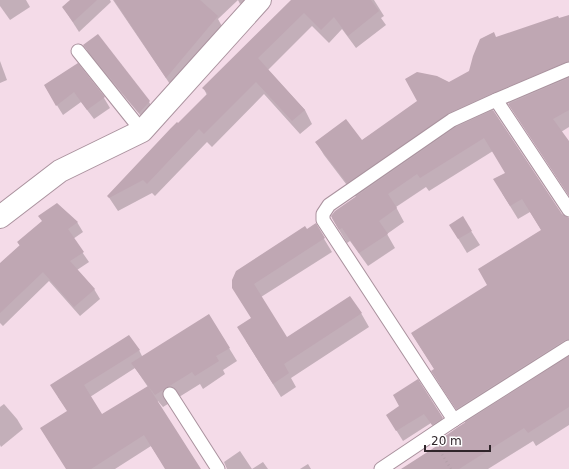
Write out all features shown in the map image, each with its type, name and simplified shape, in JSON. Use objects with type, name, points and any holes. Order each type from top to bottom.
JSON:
[{"type":"street","points":[[0,217],[60,171],[142,131],[260,0]]},
{"type":"lane","points":[[78,51],[142,131]]},
{"type":"lane","points":[[454,420],[323,220],[323,214],[329,205],[452,120],[569,69]]},
{"type":"lane","points":[[496,100],[569,210]]},
{"type":"lane","points":[[382,469],[454,420],[569,347]]},
{"type":"lane","points":[[170,394],[218,469]]},
{"type":"path","points":[[430,436],[451,469]]},
{"type":"building","points":[[70,0],[97,0],[73,22],[62,7]]},
{"type":"building","points":[[114,0],[200,0],[218,16],[166,78]]},
{"type":"building","points":[[291,0],[371,0],[379,11],[348,36],[334,17],[321,30],[304,13],[258,58],[305,110],[292,121],[256,82],[204,134],[199,129],[147,184],[143,180],[109,198],[107,196],[171,128],[208,93],[202,88]]},
{"type":"building","points":[[569,15],[569,61],[449,113],[347,183],[315,142],[346,119],[362,140],[417,101],[405,79],[417,72],[437,76],[449,82],[469,71],[480,39],[494,32],[496,37],[558,16],[559,18]]},
{"type":"building","points":[[98,34],[150,101],[139,113],[83,45]]},
{"type":"building","points":[[78,63],[105,97],[87,110],[74,92],[56,106],[44,85]]},
{"type":"building","points":[[569,78],[569,110],[553,119],[569,141],[569,196],[508,104]]},
{"type":"building","points":[[493,110],[562,214],[569,218],[569,339],[565,340],[456,409],[431,371],[434,369],[411,333],[487,285],[478,269],[541,230],[522,199],[510,206],[493,179],[505,173],[484,138],[420,178],[417,174],[388,194],[397,208],[379,221],[388,234],[359,253],[342,228],[339,230],[331,216],[335,211],[456,127]]},
{"type":"building","points":[[57,203],[78,222],[68,229],[84,252],[70,261],[95,289],[74,307],[43,272],[0,313],[0,263],[20,245],[17,242],[42,221],[38,216]]},
{"type":"building","points":[[463,216],[472,231],[458,239],[449,225]]},
{"type":"building","points":[[316,223],[325,238],[254,284],[287,337],[350,296],[362,313],[284,364],[289,373],[273,384],[237,327],[251,318],[232,288],[232,280],[236,271],[305,226],[307,229]]},
{"type":"building","points":[[209,314],[230,348],[216,356],[219,361],[195,376],[192,372],[155,395],[131,363]]},
{"type":"building","points":[[129,335],[140,350],[84,385],[102,414],[148,386],[201,469],[165,469],[144,435],[91,469],[66,469],[40,428],[67,411],[50,385]]},
{"type":"building","points":[[569,356],[569,407],[528,433],[524,428],[459,469],[401,469],[443,442],[441,439],[458,427]]},
{"type":"building","points":[[418,379],[443,418],[432,425],[424,414],[396,431],[386,415],[399,406],[393,395]]}]
